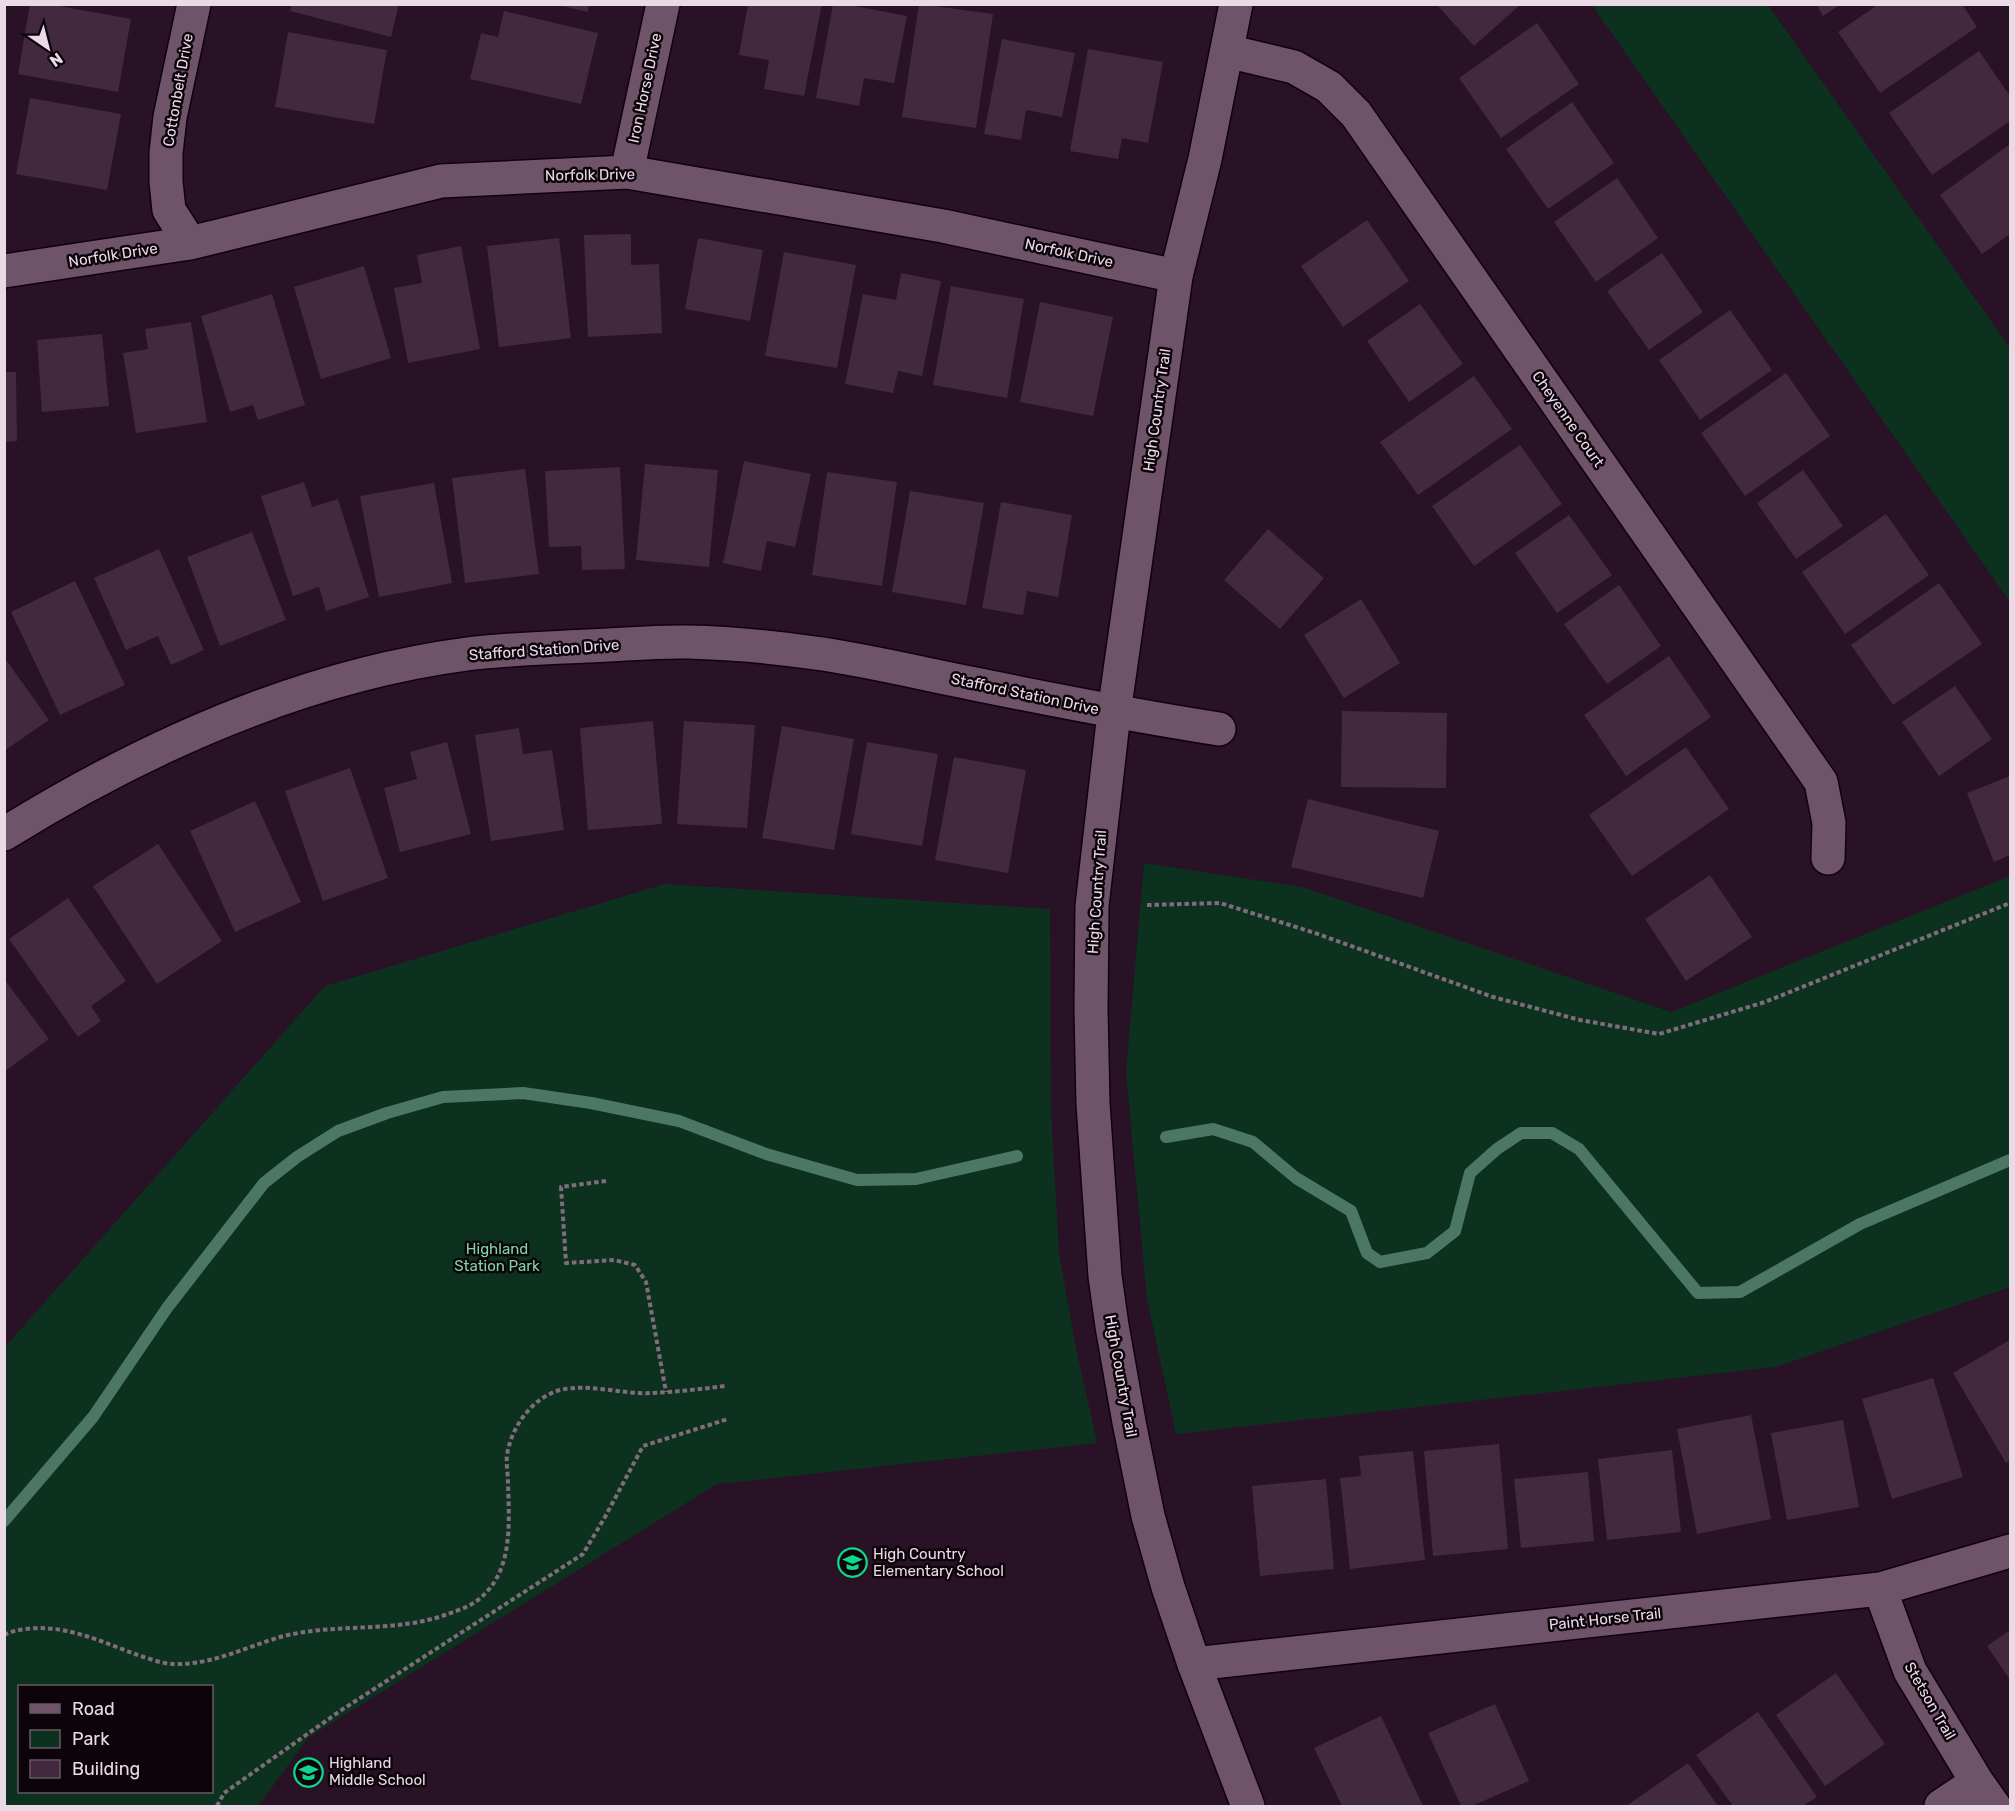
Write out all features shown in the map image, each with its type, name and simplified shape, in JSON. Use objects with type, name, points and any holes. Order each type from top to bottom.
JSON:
[{"type":"street","name":"Cottonbelt Drive","points":[[190,243],[170,210],[166,182],[166,153],[170,117],[194,4]]},
{"type":"street","name":"Iron Horse Drive","points":[[627,172],[663,4]]},
{"type":"street","name":"High Country Trail","points":[[1236,4],[1205,159],[1176,276],[1114,713],[1092,906],[1091,1009],[1093,1104],[1105,1276],[1127,1411],[1149,1516],[1168,1587],[1194,1664],[1248,1806]]},
{"type":"street","name":"Cheyenne Court","points":[[1227,51],[1294,67],[1329,87],[1356,114],[1821,782],[1829,823],[1828,858]]},
{"type":"street","name":"Norfolk Drive","points":[[4,271],[190,243],[441,181],[627,172],[943,226],[1176,276]]},
{"type":"street","name":"Stafford Station Drive","points":[[4,834],[48,807],[161,746],[223,720],[333,682],[467,654],[686,642],[752,646],[817,653],[1114,713],[1219,729]]},
{"type":"street","name":"Paint Horse Trail","points":[[1194,1664],[1880,1589],[2010,1551]]},
{"type":"street","name":"Stetson Trail","points":[[1880,1589],[1910,1671],[1985,1794]]},
{"type":"street","points":[[1941,1806],[1985,1794]]},
{"type":"path","points":[[1147,905],[1220,903],[1315,933],[1493,997],[1580,1020],[1659,1034],[1765,1002],[2010,903]]},
{"type":"path","points":[[606,1181],[561,1187],[566,1263],[614,1260],[635,1265],[646,1282],[666,1392]]},
{"type":"path","points":[[4,1635],[11,1631],[53,1628],[82,1634],[144,1657],[172,1664],[220,1659],[285,1636],[424,1622],[444,1616],[477,1601],[491,1587],[501,1569],[507,1549],[509,1526],[507,1455],[519,1421],[535,1403],[552,1393],[572,1387],[651,1393],[725,1386]]},
{"type":"path","points":[[217,1806],[224,1793],[340,1711],[583,1554],[643,1446],[728,1419]]},
{"type":"green space","points":[[1592,5],[1768,5],[2010,348],[2010,602]]},
{"type":"green space","points":[[1144,863],[1302,887],[1671,1012],[2010,876],[2010,1287],[1776,1367],[1176,1434],[1147,1299],[1126,1072]]},
{"type":"green space","name":"Highland Station Park","points":[[665,884],[1050,909],[1051,1111],[1059,1253],[1076,1348],[1097,1443],[717,1484],[309,1737],[258,1806],[5,1806],[5,1347],[325,986]]},
{"type":"building","points":[[30,4],[48,4],[131,19],[118,92],[18,74]]},
{"type":"building","points":[[292,4],[399,4],[391,37],[290,11]]},
{"type":"building","points":[[554,4],[589,4],[588,12]]},
{"type":"building","points":[[748,4],[822,4],[804,96],[764,89],[769,60],[739,55]]},
{"type":"building","points":[[833,4],[907,16],[894,83],[864,78],[859,106],[816,98]]},
{"type":"building","points":[[919,4],[993,14],[976,128],[902,117]]},
{"type":"building","points":[[1816,4],[1841,4],[1823,16]]},
{"type":"building","points":[[1879,4],[1962,4],[1977,27],[1880,93],[1838,32]]},
{"type":"building","points":[[1437,5],[1520,5],[1474,46]]},
{"type":"building","points":[[504,11],[598,33],[581,104],[470,79],[481,33],[498,37]]},
{"type":"building","points":[[1537,23],[1579,84],[1501,138],[1459,78]]},
{"type":"building","points":[[288,32],[387,50],[374,124],[275,107]]},
{"type":"building","points":[[1002,39],[1075,53],[1062,117],[1026,110],[1021,140],[984,134]]},
{"type":"building","points":[[1088,49],[1163,62],[1148,143],[1122,138],[1118,159],[1070,151]]},
{"type":"building","points":[[1979,51],[2010,96],[2010,121],[1932,175],[1889,113]]},
{"type":"building","points":[[30,98],[121,114],[107,190],[16,174]]},
{"type":"building","points":[[1572,102],[1614,163],[1548,209],[1506,149]]},
{"type":"building","points":[[2010,144],[2010,234],[1982,254],[1940,195]]},
{"type":"building","points":[[1617,178],[1658,238],[1596,282],[1554,222]]},
{"type":"building","points":[[1367,220],[1409,281],[1343,327],[1301,266]]},
{"type":"building","points":[[631,234],[631,265],[659,264],[662,333],[588,337],[584,235]]},
{"type":"building","points":[[559,238],[571,338],[499,347],[487,246]]},
{"type":"building","points":[[698,238],[763,250],[750,321],[685,309]]},
{"type":"building","points":[[461,246],[480,349],[408,363],[394,288],[422,283],[417,255]]},
{"type":"building","points":[[784,252],[856,265],[837,368],[765,356]]},
{"type":"building","points":[[1662,253],[1703,312],[1649,350],[1607,291]]},
{"type":"building","points":[[364,266],[391,358],[321,379],[294,287]]},
{"type":"building","points":[[901,273],[941,281],[922,376],[898,371],[893,393],[845,384],[863,294],[896,300]]},
{"type":"building","points":[[951,286],[1024,299],[1007,398],[933,385]]},
{"type":"building","points":[[272,294],[305,405],[258,420],[253,405],[230,412],[201,316]]},
{"type":"building","points":[[1040,302],[1113,317],[1093,416],[1020,402]]},
{"type":"building","points":[[1420,304],[1463,364],[1409,402],[1367,341]]},
{"type":"building","points":[[1730,310],[1772,370],[1700,420],[1659,360]]},
{"type":"building","points":[[191,322],[207,422],[136,433],[123,353],[148,349],[145,329]]},
{"type":"building","points":[[102,334],[109,406],[42,412],[37,340]]},
{"type":"building","points":[[4,372],[16,372],[17,441],[4,442]]},
{"type":"building","points":[[1786,373],[1830,436],[1745,496],[1701,433]]},
{"type":"building","points":[[1474,376],[1512,429],[1418,495],[1380,442]]},
{"type":"building","points":[[1520,445],[1562,504],[1474,566],[1432,506]]},
{"type":"building","points":[[744,461],[811,474],[795,547],[767,541],[761,571],[723,563]]},
{"type":"building","points":[[645,464],[718,470],[709,567],[636,560]]},
{"type":"building","points":[[620,467],[625,569],[582,570],[581,546],[549,547],[545,471]]},
{"type":"building","points":[[525,469],[539,574],[465,583],[452,478]]},
{"type":"building","points":[[1803,470],[1843,526],[1796,559],[1757,503]]},
{"type":"building","points":[[827,472],[897,482],[882,586],[812,575]]},
{"type":"building","points":[[304,482],[312,507],[338,499],[369,597],[326,611],[319,587],[293,596],[261,496]]},
{"type":"building","points":[[434,483],[452,583],[379,597],[360,496]]},
{"type":"building","points":[[910,491],[984,503],[966,605],[892,592]]},
{"type":"building","points":[[1001,502],[1072,515],[1058,597],[1027,591],[1023,615],[982,608]]},
{"type":"building","points":[[1886,514],[1929,575],[1845,634],[1802,572]]},
{"type":"building","points":[[1569,515],[1612,575],[1557,613],[1515,553]]},
{"type":"building","points":[[1268,529],[1324,578],[1280,629],[1224,580]]},
{"type":"building","points":[[252,532],[286,620],[220,646],[187,557]]},
{"type":"building","points":[[159,549],[204,650],[171,665],[158,636],[126,650],[94,578]]},
{"type":"building","points":[[75,581],[125,685],[60,715],[11,612]]},
{"type":"building","points":[[1939,583],[1982,644],[1893,705],[1851,645]]},
{"type":"building","points":[[1619,585],[1661,646],[1607,684],[1564,624]]},
{"type":"building","points":[[1361,599],[1400,663],[1344,698],[1304,635]]},
{"type":"building","points":[[1669,656],[1711,717],[1626,776],[1584,715]]},
{"type":"building","points":[[4,657],[49,720],[4,751]]},
{"type":"building","points":[[1955,686],[1992,739],[1939,776],[1902,722]]},
{"type":"building","points":[[1342,711],[1447,713],[1446,788],[1341,787]]},
{"type":"building","points":[[653,721],[662,824],[588,830],[580,728]]},
{"type":"building","points":[[684,721],[755,725],[747,828],[677,824]]},
{"type":"building","points":[[782,726],[854,739],[834,850],[762,838]]},
{"type":"building","points":[[519,728],[523,754],[552,750],[564,830],[491,841],[475,735]]},
{"type":"building","points":[[447,742],[471,834],[400,852],[384,788],[417,779],[410,752]]},
{"type":"building","points":[[867,742],[938,754],[922,846],[851,834]]},
{"type":"building","points":[[1686,747],[1729,809],[1632,876],[1589,815]]},
{"type":"building","points":[[954,757],[1026,770],[1008,873],[935,860]]},
{"type":"building","points":[[350,768],[388,878],[323,901],[285,791]]},
{"type":"building","points":[[2010,776],[2010,855],[1994,862],[1967,793]]},
{"type":"building","points":[[1308,799],[1439,831],[1423,898],[1291,867]]},
{"type":"building","points":[[255,801],[301,902],[235,932],[190,831]]},
{"type":"building","points":[[158,844],[222,941],[157,984],[93,886]]},
{"type":"building","points":[[1710,875],[1752,937],[1686,981],[1645,919]]},
{"type":"building","points":[[68,898],[126,981],[91,1006],[101,1021],[78,1037],[9,939]]},
{"type":"building","points":[[4,979],[49,1039],[4,1072]]},
{"type":"building","points":[[2010,1340],[2010,1460],[2006,1463],[1953,1373]]},
{"type":"building","points":[[1933,1378],[1963,1477],[1892,1499],[1862,1399]]},
{"type":"building","points":[[1751,1415],[1771,1519],[1697,1534],[1677,1429]]},
{"type":"building","points":[[1843,1420],[1859,1507],[1787,1520],[1771,1433]]},
{"type":"building","points":[[1499,1444],[1508,1549],[1433,1556],[1424,1451]]},
{"type":"building","points":[[1672,1450],[1681,1532],[1607,1540],[1598,1459]]},
{"type":"building","points":[[1413,1451],[1425,1560],[1350,1569],[1340,1478],[1361,1476],[1359,1456]]},
{"type":"building","points":[[1588,1472],[1594,1541],[1521,1548],[1514,1479]]},
{"type":"building","points":[[1326,1479],[1334,1569],[1260,1576],[1252,1486]]},
{"type":"building","points":[[2010,1630],[2010,1680],[1987,1646]]},
{"type":"building","points":[[1836,1673],[1885,1744],[1825,1786],[1776,1715]]},
{"type":"building","points":[[1495,1704],[1529,1781],[1472,1806],[1461,1806],[1428,1733]]},
{"type":"building","points":[[1758,1712],[1817,1797],[1803,1806],[1733,1806],[1696,1755]]},
{"type":"building","points":[[1381,1716],[1423,1806],[1342,1806],[1314,1748]]},
{"type":"building","points":[[1688,1763],[1718,1806],[1626,1806]]},
{"type":"waterway","points":[[4,1521],[93,1417],[167,1308],[264,1183],[297,1157],[338,1131],[387,1113],[443,1097],[523,1093],[591,1103],[679,1121],[766,1154],[857,1180],[916,1179],[1017,1156]]},
{"type":"waterway","points":[[1166,1137],[1213,1129],[1253,1142],[1296,1178],[1351,1211],[1367,1253],[1380,1262],[1427,1253],[1455,1231],[1470,1173],[1497,1149],[1521,1133],[1552,1133],[1579,1149],[1698,1293],[1740,1292],[1860,1224],[2010,1160]]},
{"type":"place","name":"High Country Elementary School","points":[[852,1563]]},
{"type":"place","name":"Highland Middle School","points":[[308,1772]]}]
